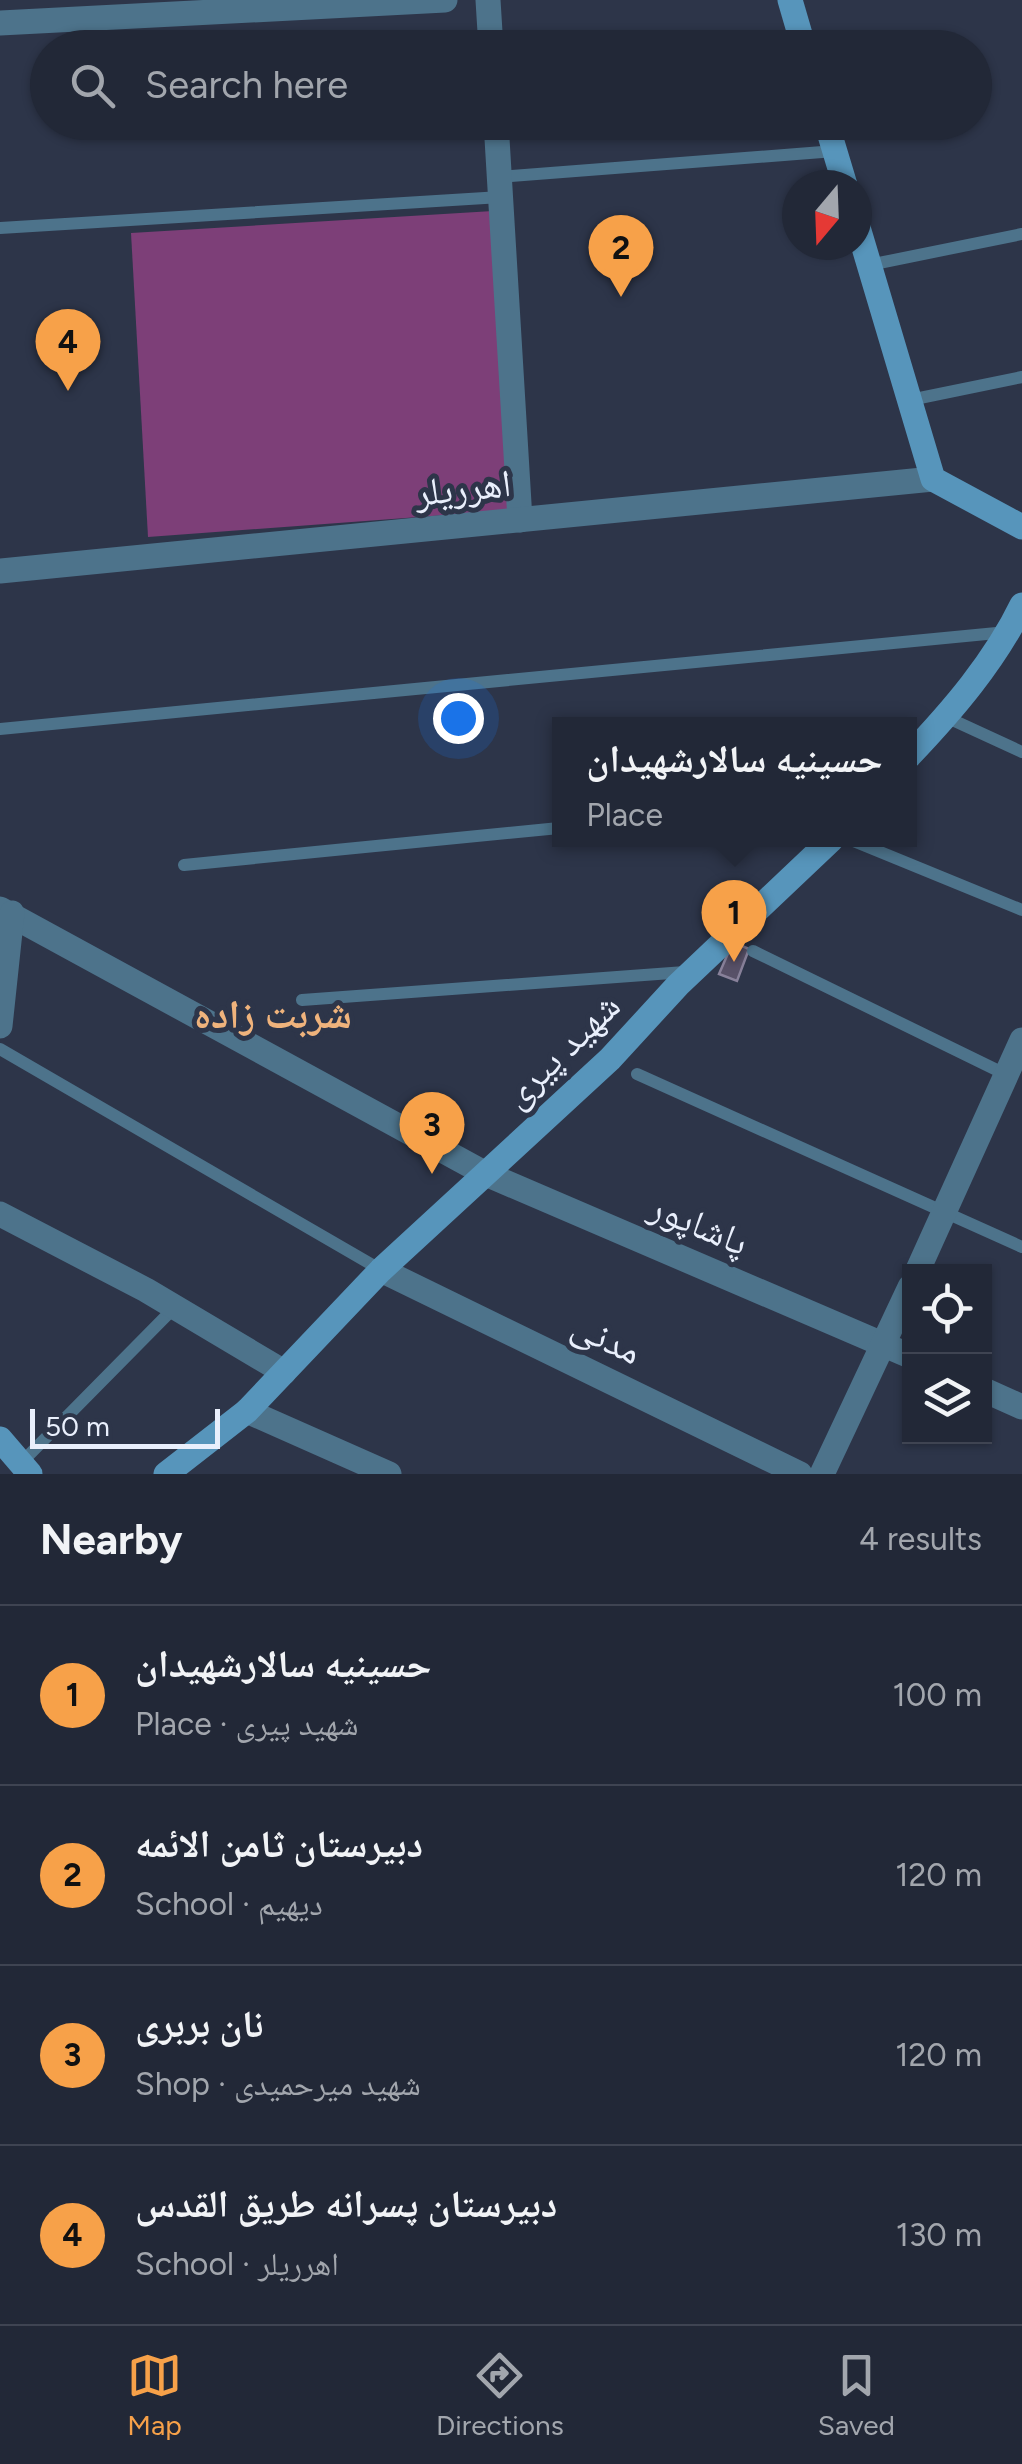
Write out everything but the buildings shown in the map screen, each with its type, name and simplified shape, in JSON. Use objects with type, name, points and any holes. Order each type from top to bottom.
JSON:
[{"type":"street","points":[[0,23],[446,0]]},
{"type":"street","points":[[488,0],[490,30]]},
{"type":"street","points":[[790,0],[799,30]]},
{"type":"street","points":[[497,140],[520,520]]},
{"type":"street","points":[[832,140],[841,170]]},
{"type":"street","points":[[867,260],[934,478],[1022,527]]},
{"type":"street","name":"اهرریلر","points":[[0,571],[934,478]]},
{"type":"street","points":[[917,748],[946,717],[1009,632],[1022,605]]},
{"type":"street","name":"شهید پیری","points":[[166,1474],[247,1410],[380,1270],[610,1058],[692,972],[823,847]]},
{"type":"street","points":[[0,1026],[6,911]]},
{"type":"street","name":"پاشاپور","points":[[6,911],[486,1174],[906,1354]]},
{"type":"street","points":[[921,1264],[1014,1078],[1022,1040]]},
{"type":"street","points":[[0,1214],[175,1307],[284,1372]]},
{"type":"street","name":"مدنی","points":[[380,1270],[800,1474]]},
{"type":"street","points":[[822,1474],[902,1304]]},
{"type":"street","points":[[992,1394],[1022,1407]]},
{"type":"street","points":[[247,1410],[389,1474]]},
{"type":"street","points":[[0,1439],[26,1469]]},
{"type":"lane","points":[[0,228],[500,188],[835,151]]},
{"type":"lane","points":[[869,266],[1022,234]]},
{"type":"lane","points":[[910,400],[1022,377]]},
{"type":"lane","points":[[0,729],[1009,632]]},
{"type":"lane","points":[[946,717],[1022,752]]},
{"type":"lane","points":[[184,865],[552,829]]},
{"type":"lane","points":[[868,847],[1022,910]]},
{"type":"lane","points":[[752,952],[1014,1078]]},
{"type":"lane","points":[[302,1000],[692,972]]},
{"type":"lane","points":[[0,1049],[380,1270]]},
{"type":"lane","points":[[637,1074],[1022,1247]]},
{"type":"lane","points":[[26,1469],[175,1307]]},
{"type":"shaded area","points":[[493,211],[514,510],[148,537],[131,233]]},
{"type":"place","name":"دبیرستان ثامن الائمه","points":[[621,297]]},
{"type":"place","name":"دبیرستان پسرانه طریق القدس","points":[[68,391]]},
{"type":"place","name":"حسینیه سالارشهیدان","points":[[734,962]]},
{"type":"place","name":"نان بربری","points":[[432,1174]]},
{"type":"district","name":"شربت زاده","points":[[273,1014]]}]
